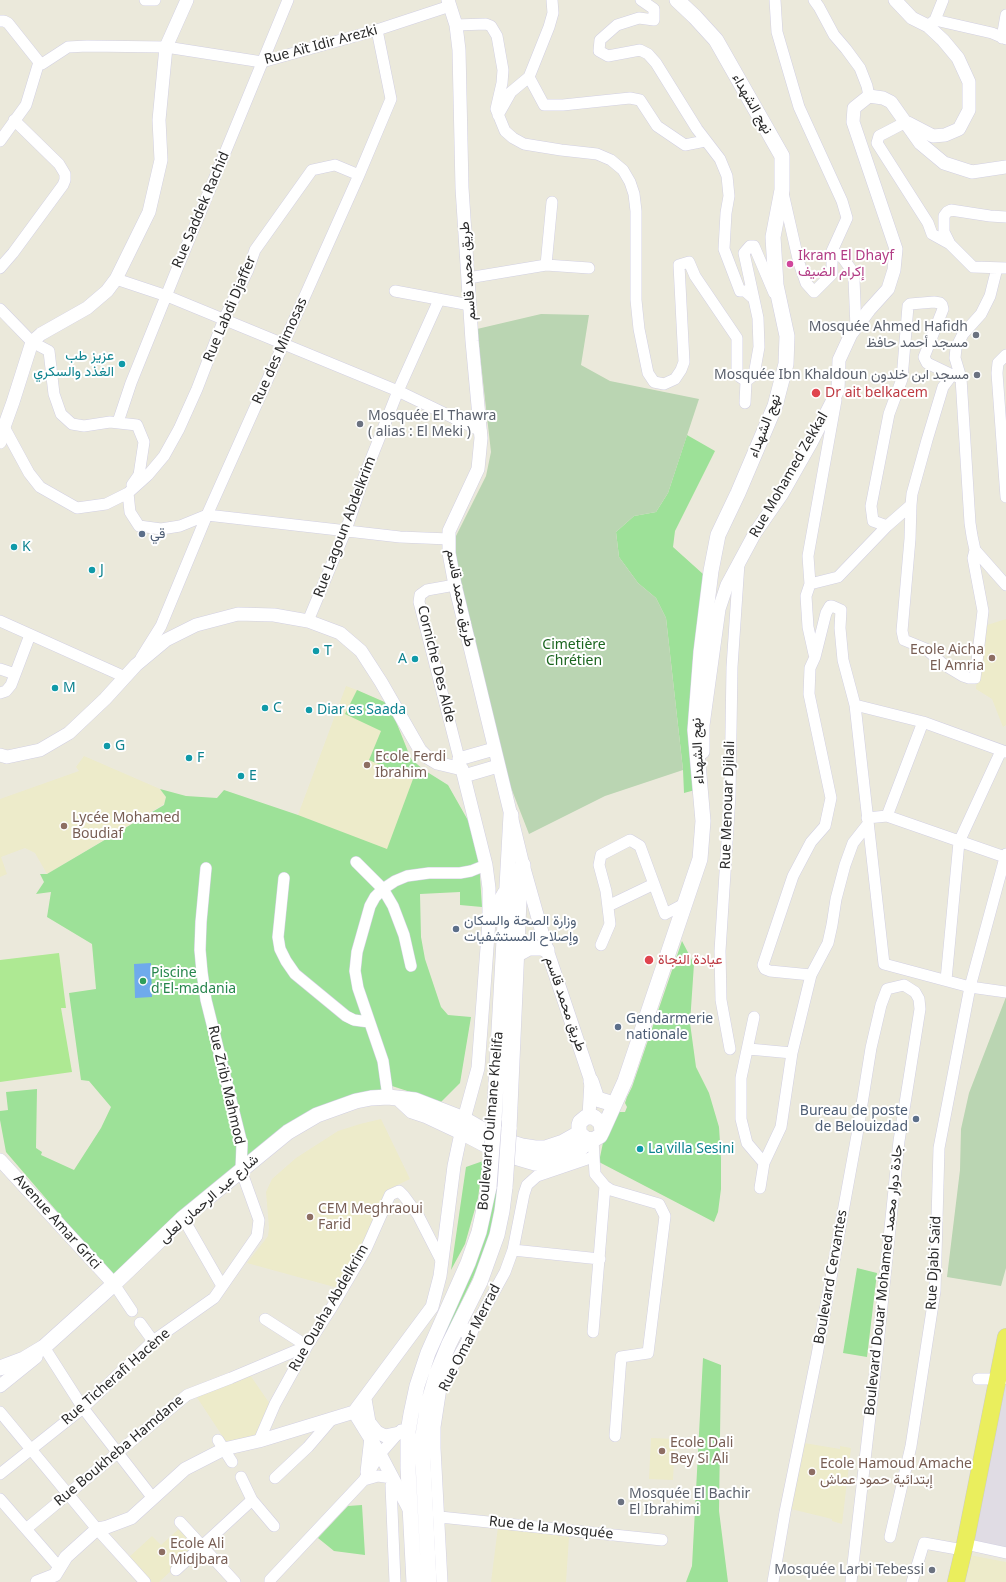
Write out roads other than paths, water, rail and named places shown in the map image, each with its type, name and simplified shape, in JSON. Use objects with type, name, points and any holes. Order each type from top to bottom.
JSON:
[{"type":"main road","name":"نهج الشهداء","points":[[677,0],[696,17],[716,40],[782,156],[782,190],[773,237],[776,285],[787,336],[786,364],[775,406],[738,493],[718,534],[711,571],[701,652],[695,730],[702,808]]},
{"type":"main road","points":[[591,1136],[625,1081],[647,1012],[686,903],[700,859],[703,821],[702,808]]},
{"type":"main road","name":"Boulevard Oulmane Khelifa","points":[[429,1582],[423,1464],[423,1435],[428,1404],[437,1373],[480,1282],[497,1235],[505,1188],[518,954],[511,814]]},
{"type":"main road","points":[[489,921],[515,877]]},
{"type":"main road","name":"Boulevard Oulmane Khelifa","points":[[414,1582],[408,1468],[408,1432],[417,1386],[428,1353],[468,1263],[480,1232],[489,1187],[515,877]]},
{"type":"main road","points":[[518,954],[529,948],[541,948],[547,950]]},
{"type":"main road","points":[[591,1081],[597,1100],[608,1102]]},
{"type":"main road","points":[[592,1117],[608,1102],[625,1081]]},
{"type":"main road","name":"شارع عبد الرحمان لعلى","points":[[0,1368],[24,1359],[44,1347],[114,1284],[183,1218],[288,1132],[317,1115],[356,1101],[371,1098],[393,1098]]},
{"type":"main road","points":[[393,1098],[412,1111],[462,1126],[501,1153],[535,1163],[548,1161],[580,1149],[591,1136],[601,1123],[592,1117],[586,1117],[580,1122],[578,1129],[591,1136]]},
{"type":"main road","points":[[458,1326],[470,1334]]},
{"type":"main road","points":[[956,1582],[1002,1379],[1006,1337]]},
{"type":"street","points":[[144,0],[155,0]]},
{"type":"street","points":[[0,442],[32,342],[41,334],[87,308],[108,292],[149,212],[157,184],[161,160],[159,120],[166,47],[187,0]]},
{"type":"street","name":"Rue Saddek Rachid","points":[[118,422],[167,296],[288,0]]},
{"type":"street","points":[[497,116],[511,92],[529,77],[549,27],[553,13],[552,0]]},
{"type":"street","points":[[642,0],[654,9],[654,20],[639,18],[617,25],[600,40],[599,51],[608,56],[640,50],[648,54],[705,141],[720,159],[727,176],[729,196],[726,213],[724,249],[740,291],[745,291],[753,298]]},
{"type":"street","points":[[775,0],[777,32],[799,107],[842,201],[847,218],[832,252],[832,274],[814,292],[806,283],[799,263],[782,190]]},
{"type":"street","points":[[814,0],[834,35],[860,68],[870,96],[883,98],[892,102],[920,143],[944,163],[972,172],[1006,167]]},
{"type":"street","points":[[895,0],[912,18],[931,23],[992,33],[1004,39],[1006,15]]},
{"type":"street","points":[[931,23],[943,0]]},
{"type":"street","name":"Rue Aït Idir Arezki","points":[[39,62],[42,64],[68,47],[87,46],[166,47],[262,62],[377,30],[449,3]]},
{"type":"street","name":"طريق محمد قاسم","points":[[449,3],[456,25],[461,75],[462,188],[481,431],[478,470],[449,530],[449,554],[498,766],[511,814]]},
{"type":"street","points":[[0,21],[8,23],[39,62],[26,105],[0,141]]},
{"type":"street","points":[[906,122],[933,136],[946,135],[959,130],[969,110],[969,82],[958,58],[931,23]]},
{"type":"street","points":[[456,25],[486,24],[492,26],[497,36],[503,70],[502,83],[496,109],[497,116],[505,130],[513,138],[524,144],[596,154],[611,160],[623,170],[627,176],[634,194],[636,211],[636,300],[639,329],[648,373],[654,382],[658,384],[670,382],[675,379],[684,362],[679,265],[689,262],[695,276],[737,338],[737,372],[740,377],[746,381]]},
{"type":"street","name":"Rue des Mimosas","points":[[136,665],[161,626],[207,515],[359,175],[391,99],[377,30]]},
{"type":"street","points":[[529,77],[544,105],[563,105],[630,98],[640,100],[657,126],[685,144],[705,141]]},
{"type":"street","name":"Rue Mohamed Zekkal","points":[[702,808],[703,725],[719,609],[726,585],[739,560],[786,487],[811,443],[838,390],[839,360],[851,334],[868,310],[888,288],[894,270],[896,249],[853,122],[854,108],[870,96]]},
{"type":"street","points":[[0,268],[18,247],[63,185],[65,180],[65,174],[59,164],[14,120]]},
{"type":"street","points":[[906,122],[879,136],[877,143],[928,223],[932,234],[950,244],[973,267],[1002,268],[981,314],[963,334],[956,348],[955,358],[970,523],[976,550],[1006,585]]},
{"type":"street","name":"Rue Labdi Djaffer","points":[[4,427],[29,473],[40,487],[77,508],[106,504],[128,493],[148,475],[164,456],[179,429],[197,389],[224,319],[248,270],[255,250],[312,170],[335,164],[359,175]]},
{"type":"street","points":[[546,265],[552,202]]},
{"type":"street","points":[[950,244],[944,232],[944,216],[951,210],[1006,217]]},
{"type":"street","points":[[744,403],[746,381],[754,375],[759,347],[758,318],[744,253],[750,246],[754,246],[781,309]]},
{"type":"street","points":[[832,252],[843,258],[850,268],[854,279],[856,328]]},
{"type":"street","points":[[468,278],[546,265],[589,268]]},
{"type":"street","points":[[116,279],[167,296],[283,343],[398,391],[481,431]]},
{"type":"street","points":[[395,291],[470,305]]},
{"type":"street","name":"Rue Lagoun Abdelkrim","points":[[308,621],[346,530],[365,474],[398,391],[439,300]]},
{"type":"street","points":[[886,526],[873,521],[871,506],[889,414],[902,379],[908,306],[910,304],[934,302],[942,305],[943,309],[924,357],[927,363],[956,377]]},
{"type":"street","points":[[0,309],[32,342],[49,351],[54,394],[61,414],[72,424],[84,426],[96,423],[118,422],[137,425],[144,442],[139,475],[128,493],[130,512],[139,526],[161,529],[180,526],[207,515],[400,537],[449,539]]},
{"type":"street","points":[[1006,355],[1002,357],[998,363],[997,373],[1006,497]]},
{"type":"street","points":[[956,377],[943,388],[912,494],[910,539],[902,631],[904,640],[926,649],[944,664],[968,678],[975,678],[983,611],[973,558],[976,550]]},
{"type":"street","points":[[815,657],[808,627],[806,596],[810,584],[808,556],[838,390]]},
{"type":"street","points":[[810,584],[838,577],[886,526],[911,505]]},
{"type":"street","name":"Rue Menouar Djilali","points":[[730,1049],[721,1000],[720,951],[730,795],[732,667],[739,560]]},
{"type":"street","name":"Corniche Des Alde","points":[[455,585],[427,590],[420,595],[419,602],[462,768]]},
{"type":"street","points":[[811,975],[770,971],[765,969],[764,965],[793,876],[811,842],[825,826],[831,798],[809,694],[810,668],[815,657],[826,613],[830,606],[841,610],[840,628],[843,660],[855,705],[884,964],[970,987],[1006,992]]},
{"type":"street","points":[[0,755],[7,757],[40,750],[69,733],[105,700],[136,665],[166,640],[196,625],[238,614],[274,615],[308,621],[340,634],[360,651],[381,682],[420,750],[427,757],[437,763],[462,768],[498,766]]},
{"type":"street","points":[[0,621],[125,678]]},
{"type":"street","points":[[0,693],[9,688],[30,635]]},
{"type":"street","points":[[0,669],[15,674]]},
{"type":"street","points":[[855,705],[923,722],[1004,751],[959,842],[946,980]]},
{"type":"street","points":[[887,816],[923,722]]},
{"type":"street","points":[[462,768],[494,749]]},
{"type":"street","points":[[59,1575],[66,1557],[97,1529],[131,1518],[152,1497],[185,1469],[221,1444],[259,1441],[354,1412],[432,1307],[440,1276],[455,1160],[462,1126],[478,1068],[489,921],[489,888],[486,865],[462,768]]},
{"type":"street","points":[[760,1188],[764,1163],[781,1127],[792,1053],[811,975],[828,943],[836,899],[853,843],[867,821],[887,816],[959,842],[1005,856]]},
{"type":"street","points":[[601,945],[610,924],[606,891],[599,865],[601,855],[630,840],[640,846],[664,914],[686,903]]},
{"type":"street","name":"Rue Djabi Saïd","points":[[890,1537],[911,1446],[935,1292],[939,1148],[970,987],[1005,856]]},
{"type":"street","points":[[356,862],[383,889],[393,906],[404,935],[411,966]]},
{"type":"street","points":[[393,1098],[383,1061],[358,988],[355,971],[356,952],[370,906],[375,897],[383,889],[395,881],[407,876],[429,873],[460,873],[471,871],[486,865]]},
{"type":"street","name":"Rue Zribi Mahmod","points":[[206,868],[200,950],[206,1000],[242,1144],[241,1170]]},
{"type":"street","name":"طريق محمد قاسم","points":[[515,877],[547,950],[591,1081],[592,1117]]},
{"type":"street","points":[[284,878],[278,937],[280,949],[286,961],[295,974],[346,1016],[354,1020],[369,1022]]},
{"type":"street","points":[[608,906],[654,884]]},
{"type":"street","name":"Boulevard Cervantes","points":[[772,1582],[786,1505],[817,1355],[858,1135],[871,1048],[881,1005],[887,989],[904,985]]},
{"type":"street","name":"Boulevard Douar Mohamed جادة دوار محمد","points":[[851,1582],[876,1364],[899,1141],[920,1009],[919,998],[915,992],[904,985]]},
{"type":"street","points":[[754,1017],[749,1049],[742,1078],[741,1119],[747,1143],[764,1163]]},
{"type":"street","points":[[749,1049],[792,1053]]},
{"type":"street","points":[[591,1136],[595,1174],[605,1186],[611,1190],[659,1204],[665,1216],[648,1353],[621,1356],[615,1436]]},
{"type":"street","name":"Rue Omar Merrad","points":[[442,1582],[435,1427],[441,1388],[505,1272],[513,1250],[527,1185],[537,1176],[593,1158]]},
{"type":"street","name":"Avenue Amar Grici","points":[[0,1160],[114,1284]]},
{"type":"street","name":"Rue Ticherafi Hacène","points":[[0,1474],[83,1408],[153,1341],[214,1298],[258,1236],[259,1220],[241,1170]]},
{"type":"street","points":[[593,1332],[605,1186]]},
{"type":"street","name":"Rue Ouaha Abdelkrim","points":[[259,1441],[274,1404],[307,1346],[366,1249],[390,1195],[399,1191],[404,1196],[418,1215],[442,1262]]},
{"type":"street","points":[[183,1218],[222,1286]]},
{"type":"street","points":[[513,1250],[600,1259]]},
{"type":"street","points":[[114,1284],[132,1311]]},
{"type":"street","points":[[265,1320],[307,1346]]},
{"type":"street","points":[[140,1323],[153,1341]]},
{"type":"street","name":"Rue Boukheba Hamdane","points":[[26,1529],[116,1452],[187,1395],[307,1346]]},
{"type":"street","points":[[0,1386],[38,1355],[44,1347],[83,1408],[152,1497]]},
{"type":"street","points":[[978,1379],[1002,1379]]},
{"type":"street","points":[[364,1399],[369,1422],[377,1432],[385,1436],[399,1433]]},
{"type":"street","points":[[0,1412],[67,1494],[145,1582]]},
{"type":"street","points":[[354,1412],[380,1454],[392,1482],[410,1511]]},
{"type":"street","points":[[269,1581],[364,1480],[380,1454],[399,1433],[411,1414]]},
{"type":"street","points":[[275,1478],[308,1447],[332,1419]]},
{"type":"street","points":[[364,1480],[370,1437]]},
{"type":"street","points":[[221,1444],[232,1462]]},
{"type":"street","points":[[364,1480],[378,1476],[392,1482]]},
{"type":"street","points":[[241,1478],[252,1500],[274,1526]]},
{"type":"street","points":[[392,1482],[395,1582]]},
{"type":"street","points":[[0,1499],[26,1529],[59,1575]]},
{"type":"street","points":[[176,1570],[252,1500]]},
{"type":"street","name":"Rue de la Mosquée","points":[[440,1517],[662,1540]]},
{"type":"street","points":[[180,1522],[235,1582]]},
{"type":"street","points":[[912,1582],[924,1543],[1006,1553]]},
{"type":"street","points":[[37,1582],[59,1575]]},
{"type":"water","name":"Piscine d'El-madania","points":[[151,963],[152,997],[135,998],[134,964]]},
{"type":"place","name":"Ikram El Dhayf إكرام الضيف","points":[[790,264]]},
{"type":"place","name":"Mosquée Ahmed Hafidh مسجد أحمد حافظ","points":[[976,335]]},
{"type":"place","name":"عزيز طب الغذد والسكري","points":[[122,364]]},
{"type":"place","name":"Mosquée Ibn Khaldoun مسجد ابن خلدون","points":[[977,375]]},
{"type":"place","name":"Dr ait belkacem","points":[[816,393]]},
{"type":"place","name":"Mosquée El Thawra ( alias : El Meki )","points":[[360,424]]},
{"type":"place","name":"قي","points":[[142,534]]},
{"type":"place","name":"K","points":[[14,547]]},
{"type":"place","name":"J","points":[[92,570]]},
{"type":"place","name":"T","points":[[316,651]]},
{"type":"place","name":"Ecole Aicha El Amria","points":[[992,658]]},
{"type":"place","name":"A","points":[[415,659]]},
{"type":"place","name":"M","points":[[55,688]]},
{"type":"place","name":"C","points":[[265,708]]},
{"type":"place","name":"Diar es Saada","points":[[309,710]]},
{"type":"place","name":"G","points":[[107,746]]},
{"type":"place","name":"F","points":[[189,758]]},
{"type":"place","name":"Ecole Ferdi Ibrahim","points":[[367,765]]},
{"type":"place","name":"E","points":[[241,776]]},
{"type":"place","name":"Lycée Mohamed Boudiaf","points":[[64,826]]},
{"type":"place","name":"وزارة الصحة والسكان وإصلاح المستشفيات","points":[[456,929]]},
{"type":"place","name":"عيادة النجاة","points":[[649,960]]},
{"type":"place","name":"Piscine d'El-madania","points":[[143,981]]},
{"type":"place","name":"Gendarmerie nationale","points":[[618,1027]]},
{"type":"place","name":"Bureau de poste de Belouizdad","points":[[916,1119]]},
{"type":"place","name":"La villa Sesini","points":[[640,1149]]},
{"type":"place","name":"CEM Meghraoui Farid","points":[[310,1217]]},
{"type":"place","name":"Ecole Dali Bey Si Ali","points":[[662,1451]]},
{"type":"place","name":"Ecole Hamoud Amache إبتدائية حمود عماش","points":[[812,1472]]},
{"type":"place","name":"Mosquée El Bachir El Ibrahimi","points":[[621,1502]]},
{"type":"place","name":"Ecole Ali Midjbara","points":[[162,1552]]},
{"type":"place","name":"Mosquée Larbi Tebessi","points":[[932,1570]]},
{"type":"park label","name":"Cimetière Chrétien","points":[[574,654]]}]
